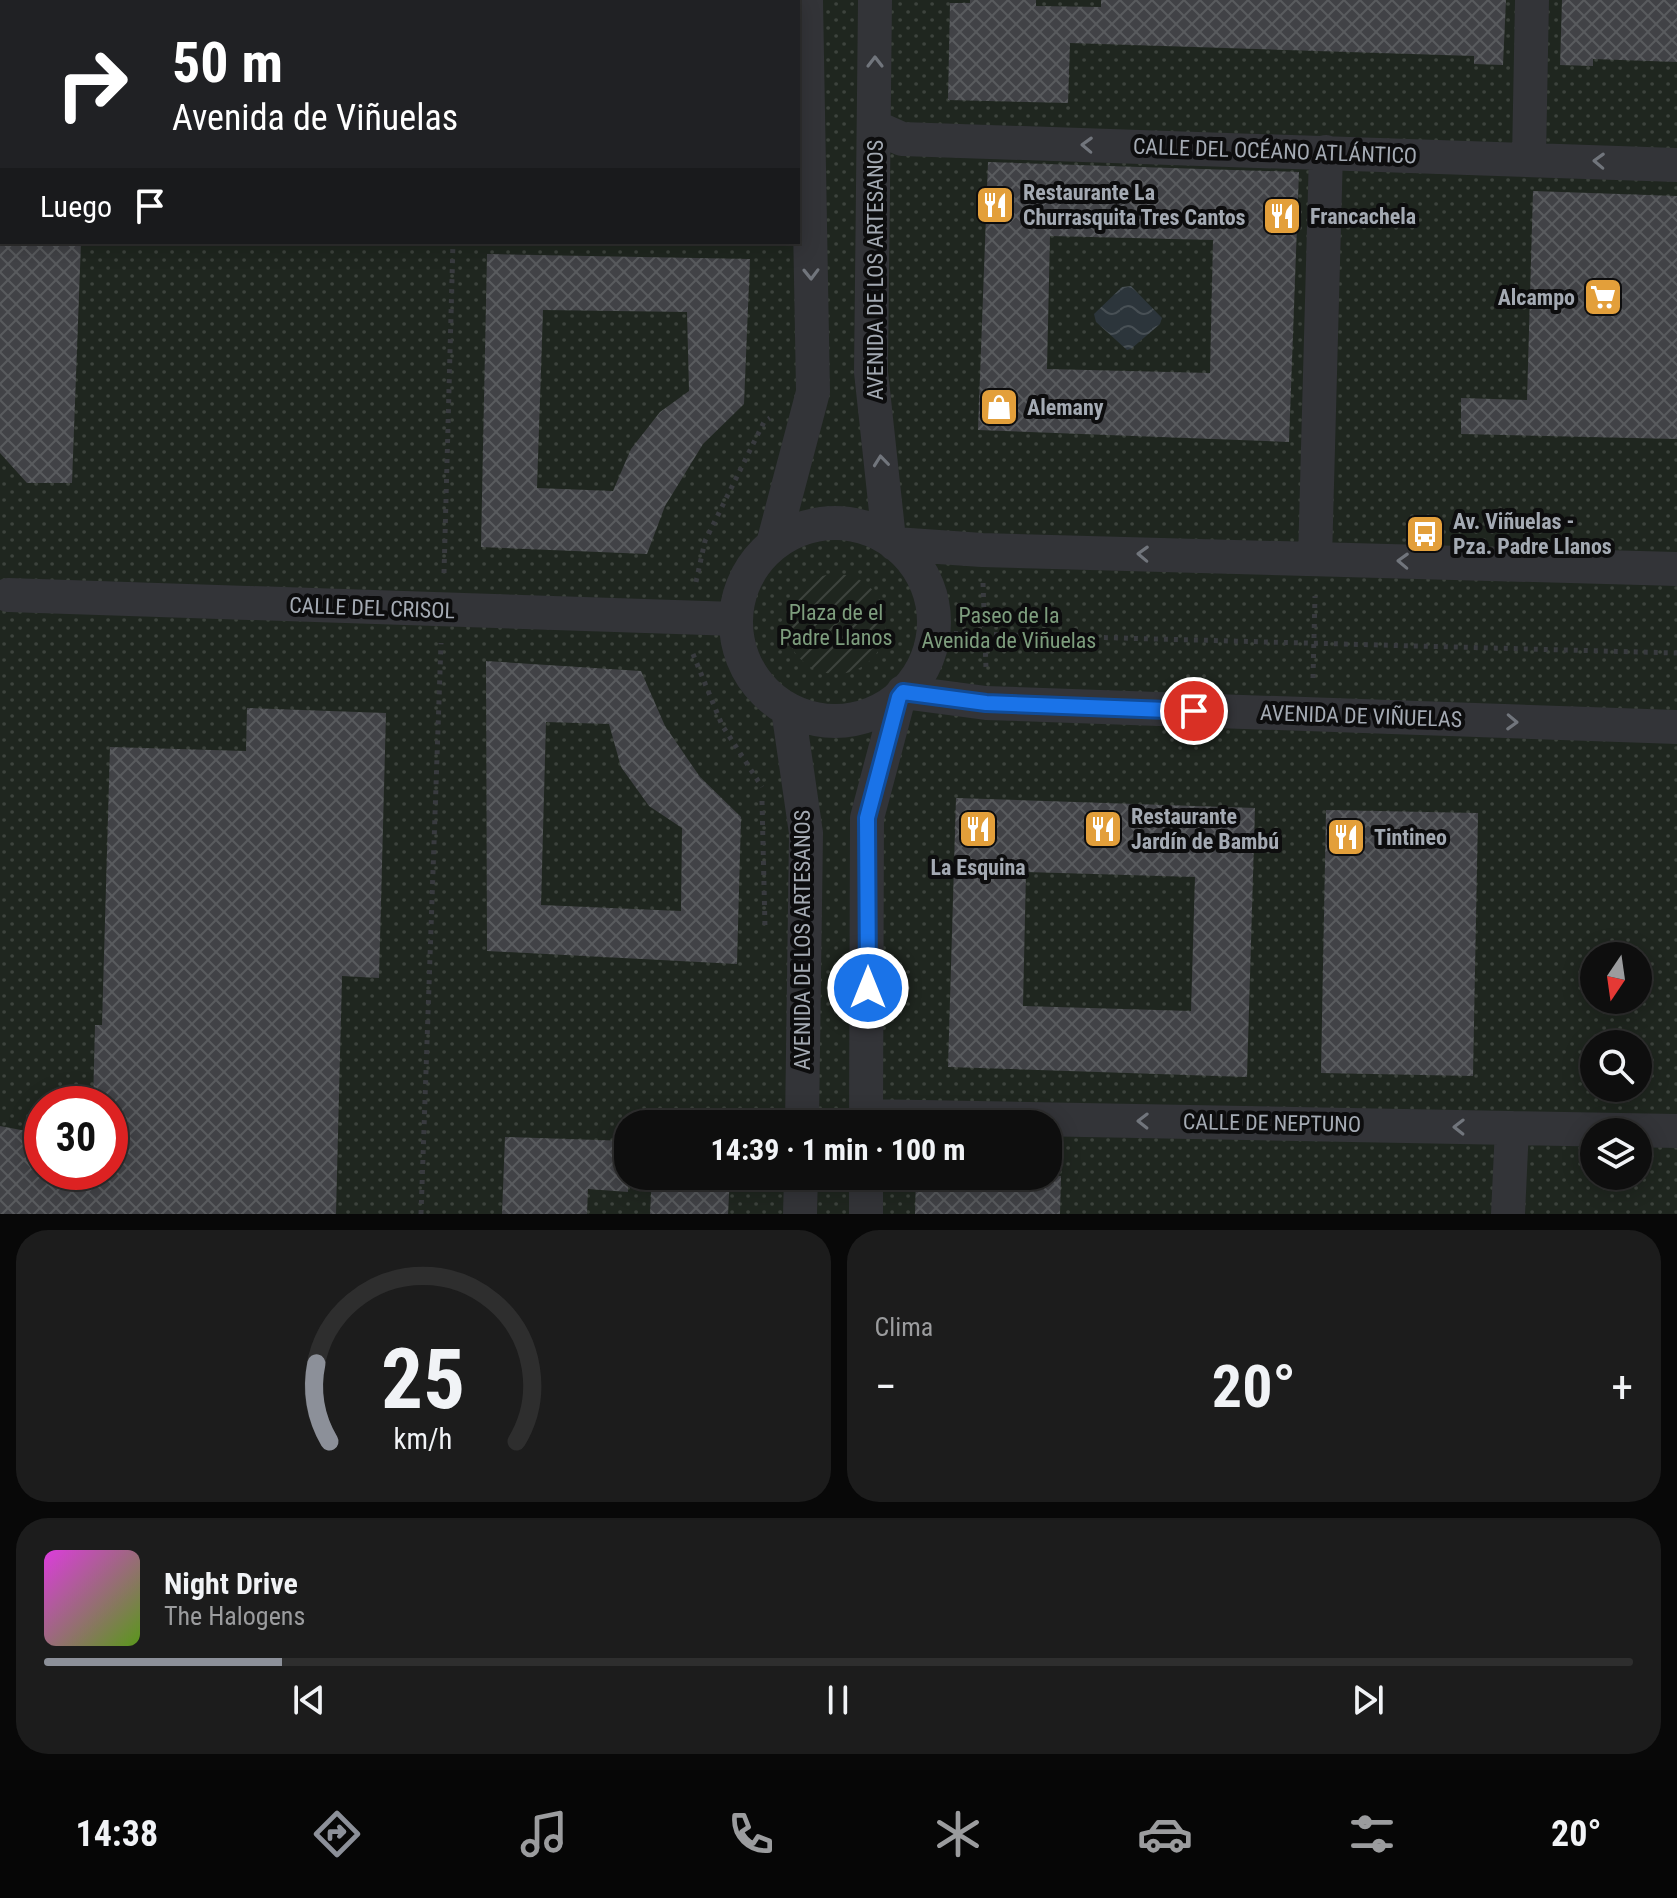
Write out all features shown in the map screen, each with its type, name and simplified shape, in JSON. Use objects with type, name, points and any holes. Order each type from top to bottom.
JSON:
[{"type":"street","points":[[773,544],[813,392],[806,0]]},
{"type":"street","name":"AVENIDA DE LOS ARTESANOS","points":[[875,0],[871,372],[892,541]]},
{"type":"street","points":[[1529,158],[1532,0]]},
{"type":"street","name":"CALLE DEL OCÉANO ATLÁNTICO","points":[[875,127],[902,139],[1677,165]]},
{"type":"street","points":[[1315,559],[1326,152]]},
{"type":"street","points":[[843,523],[867,528],[892,541],[909,556],[925,579],[933,606],[934,633],[923,668],[901,694],[879,710],[857,718],[834,721],[788,709],[766,693],[749,671],[739,646],[736,619],[740,590],[754,565],[773,544],[806,528],[843,523]]},
{"type":"street","points":[[892,541],[982,550],[1677,569]]},
{"type":"street","name":"CALLE DEL CRISOL","points":[[3,595],[736,619]]},
{"type":"street","points":[[866,1110],[867,818],[901,694]]},
{"type":"street","name":"AVENIDA DE VIÑUELAS","points":[[901,694],[986,703],[1677,727]]},
{"type":"street","name":"AVENIDA DE LOS ARTESANOS","points":[[788,709],[806,833],[802,1110]]},
{"type":"street","name":"CALLE DE NEPTUNO","points":[[1062,1122],[1677,1131]]},
{"type":"street","points":[[1508,1214],[1512,1128]]},
{"type":"street","points":[[800,1214],[801,1190]]},
{"type":"street","points":[[866,1190],[866,1214]]},
{"type":"path","points":[[421,1214],[453,244]]},
{"type":"path","points":[[982,550],[986,703]]},
{"type":"path","points":[[1312,715],[1315,559]]},
{"type":"path","points":[[934,633],[1677,653]]},
{"type":"green space","name":"Paseo de la Avenida de Viñuelas","points":[[800,0],[1677,0],[1677,1214],[0,1214],[0,244],[800,244]]},
{"type":"green space","name":"Plaza de el Padre Llanos","points":[[836,574],[864,582],[878,596],[886,624],[878,652],[864,666],[836,674],[808,666],[794,652],[786,624],[794,596],[808,582]]},
{"type":"water","points":[[1131,286],[1162,318],[1160,324],[1127,350],[1096,322],[1094,314],[1122,287]]},
{"type":"building","points":[[970,0],[1036,0],[1036,6],[1101,7],[1101,0],[1506,0],[1503,65],[1474,64],[1474,56],[1070,43],[1068,103],[948,100],[950,3],[970,3]]},
{"type":"building","points":[[1562,0],[1677,0],[1677,62],[1593,59],[1593,66],[1560,65]]},
{"type":"building","points":[[988,162],[1299,172],[1289,442],[978,430]],"holes":[[[1050,236],[1213,240],[1210,373],[1047,369]]]},
{"type":"building","name":"Alcampo","points":[[1533,191],[1677,196],[1677,439],[1461,434],[1461,398],[1527,400]]},
{"type":"building","points":[[0,244],[81,244],[72,483],[27,483],[0,453]]},
{"type":"building","points":[[487,254],[750,259],[744,404],[703,444],[665,506],[647,554],[481,547]],"holes":[[[543,310],[687,312],[689,391],[660,412],[631,449],[613,491],[537,488]]]},
{"type":"building","points":[[486,661],[641,671],[665,726],[700,777],[741,817],[737,964],[487,951]],"holes":[[[546,722],[609,724],[621,767],[649,806],[682,828],[681,911],[541,905]]]},
{"type":"building","points":[[247,708],[386,713],[379,978],[342,976],[336,1214],[0,1214],[0,1126],[24,1131],[24,1190],[128,1190],[128,1086],[93,1086],[95,1025],[102,1025],[110,747],[246,751]]},
{"type":"building","points":[[956,798],[1255,808],[1247,1077],[948,1067]],"holes":[[[1026,872],[1195,877],[1191,1011],[1023,1006]]]},
{"type":"building","points":[[1326,810],[1478,813],[1473,1076],[1321,1073]]},
{"type":"building","points":[[505,1137],[614,1141],[614,1190],[628,1192],[588,1189],[587,1214],[502,1214]]},
{"type":"building","points":[[651,1190],[729,1190],[728,1214],[650,1214]]},
{"type":"building","points":[[916,1190],[1061,1190],[1060,1214],[915,1214]]},
{"type":"place","name":"Restaurante La Churrasquita Tres Cantos","points":[[995,205]]},
{"type":"place","name":"Francachela","points":[[1282,216]]},
{"type":"place","name":"Alcampo","points":[[1603,297]]},
{"type":"place","name":"Alemany","points":[[999,407]]},
{"type":"place","name":"Av. Viñuelas - Pza. Padre Llanos","points":[[1425,534]]},
{"type":"place","name":"La Esquina","points":[[978,829]]},
{"type":"place","name":"Restaurante Jardín de Bambú","points":[[1103,829]]},
{"type":"place","name":"Tintineo","points":[[1346,837]]},
{"type":"route","points":[[868,988],[867,818],[899,697],[903,692],[986,703],[1194,711]]}]
